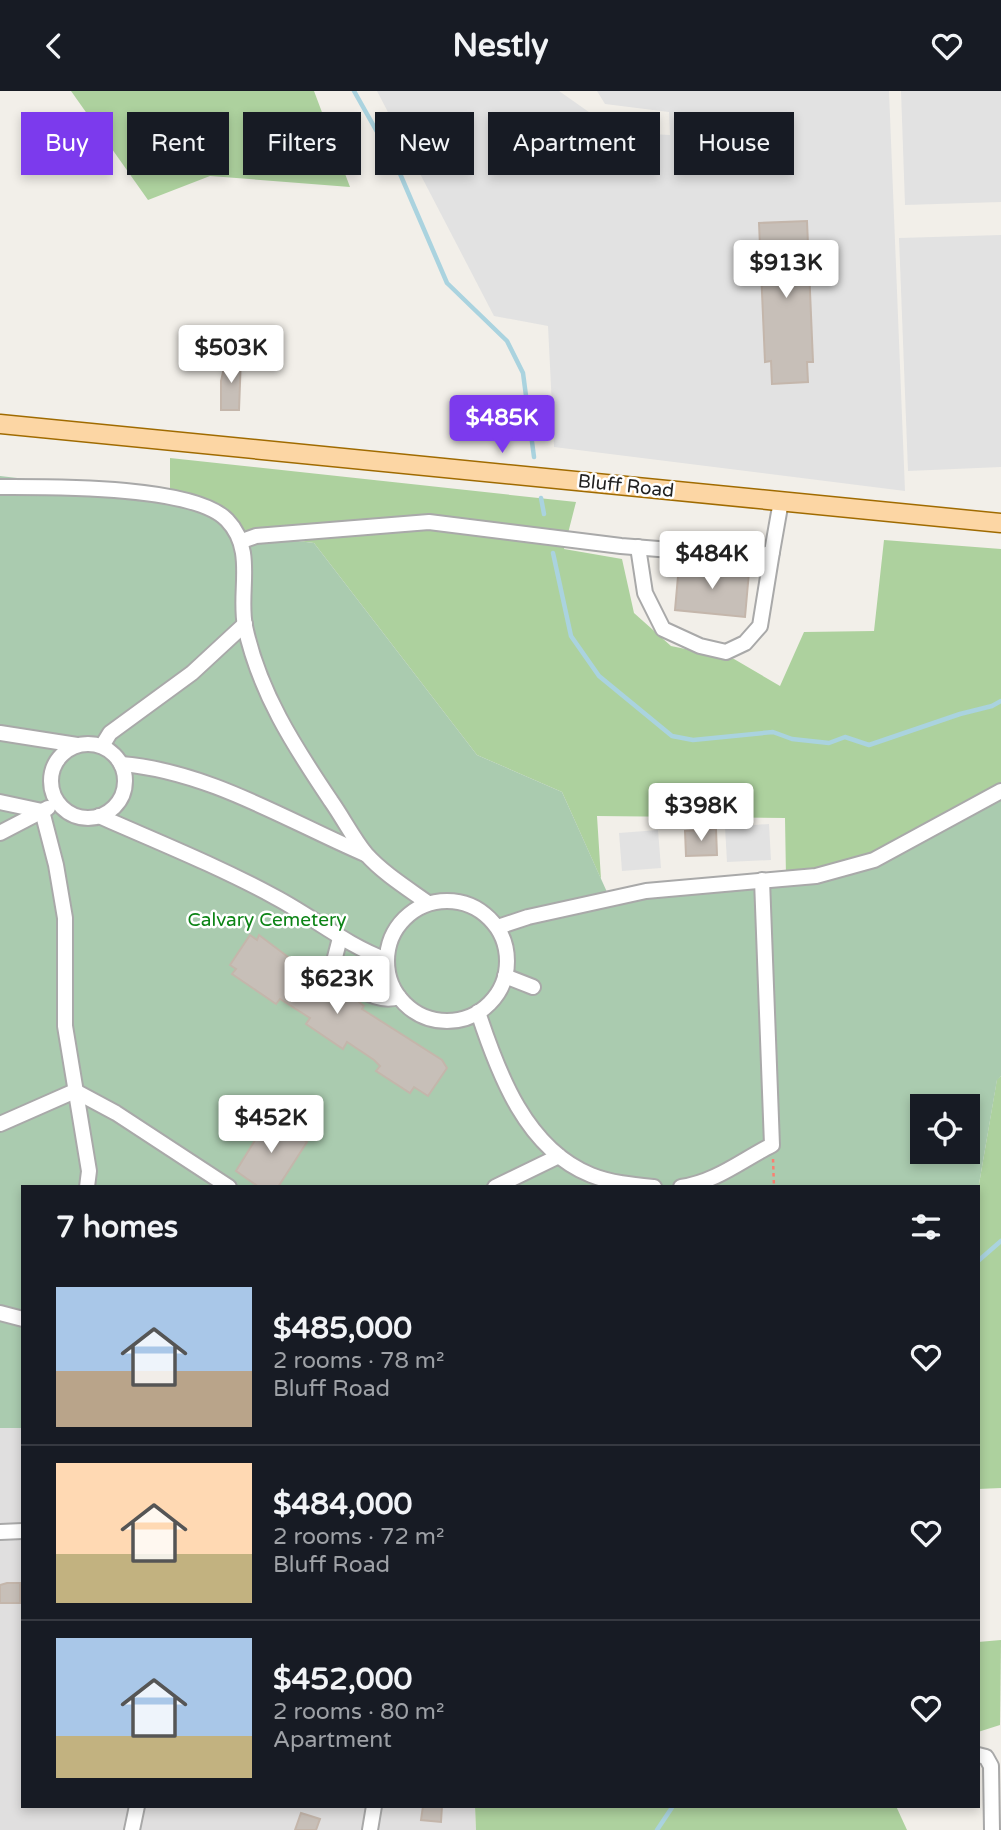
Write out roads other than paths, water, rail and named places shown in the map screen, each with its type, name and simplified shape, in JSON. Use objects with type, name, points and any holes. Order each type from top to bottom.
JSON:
[{"type":"main road","name":"Bluff Road","points":[[0,424],[1001,523]]},
{"type":"street","points":[[0,487],[93,487],[211,508],[227,519],[242,541],[245,624],[265,692],[289,738],[367,854]]},
{"type":"street","points":[[638,547],[645,593],[663,629],[700,646],[726,652],[745,643],[760,626],[781,501]]},
{"type":"street","points":[[242,541],[257,536],[429,522],[638,547],[758,557],[772,552]]},
{"type":"street","points":[[102,746],[110,733],[192,673],[245,624]]},
{"type":"street","points":[[0,733],[77,745],[102,746],[121,764],[124,775],[121,797],[114,807],[99,816]]},
{"type":"street","points":[[77,745],[65,751],[51,773],[51,786],[58,802],[71,814],[82,817],[99,816],[241,879],[358,950],[387,960]]},
{"type":"street","points":[[121,764],[158,767],[241,796],[367,854],[428,904]]},
{"type":"street","points":[[498,927],[528,917],[646,891],[816,876],[874,860],[1001,791]]},
{"type":"street","points":[[0,802],[42,811]]},
{"type":"street","points":[[0,833],[58,802]]},
{"type":"street","points":[[42,811],[57,865],[65,918],[65,1026],[89,1171],[87,1185]]},
{"type":"street","points":[[697,1185],[727,1172],[772,1145],[762,880]]},
{"type":"street","points":[[447,900],[467,904],[484,913],[498,927],[507,959],[505,976],[495,997],[478,1013],[462,1019],[436,1019],[412,1009],[392,986],[387,960],[392,938],[403,919],[428,904],[447,900]]},
{"type":"street","points":[[340,938],[334,961],[343,977],[387,1001],[399,997]]},
{"type":"street","points":[[505,976],[533,987]]},
{"type":"street","points":[[478,1013],[491,1053],[511,1097],[538,1135],[559,1156],[590,1175],[635,1185]]},
{"type":"street","points":[[0,1124],[75,1091]]},
{"type":"street","points":[[75,1091],[116,1113],[226,1185]]},
{"type":"street","points":[[499,1185],[559,1156]]},
{"type":"street","points":[[0,1313],[21,1318]]},
{"type":"street","points":[[0,1532],[21,1531]]},
{"type":"street","points":[[980,1756],[986,1757],[990,1766],[985,1786],[992,1830]]},
{"type":"street","points":[[132,1830],[137,1808]]},
{"type":"street","points":[[370,1830],[374,1808]]},
{"type":"waterway","points":[[354,91],[398,169],[447,283],[507,341],[523,373],[534,457]]},
{"type":"waterway","points":[[541,498],[544,514]]},
{"type":"waterway","points":[[553,553],[571,636],[599,676],[672,736],[693,740],[773,732],[792,739],[829,743],[845,737],[869,745],[1001,701]]},
{"type":"waterway","points":[[980,1259],[1001,1241]]},
{"type":"waterway","points":[[657,1830],[672,1808]]},
{"type":"park label","name":"Calvary Cemetery","points":[[267,920]]}]
